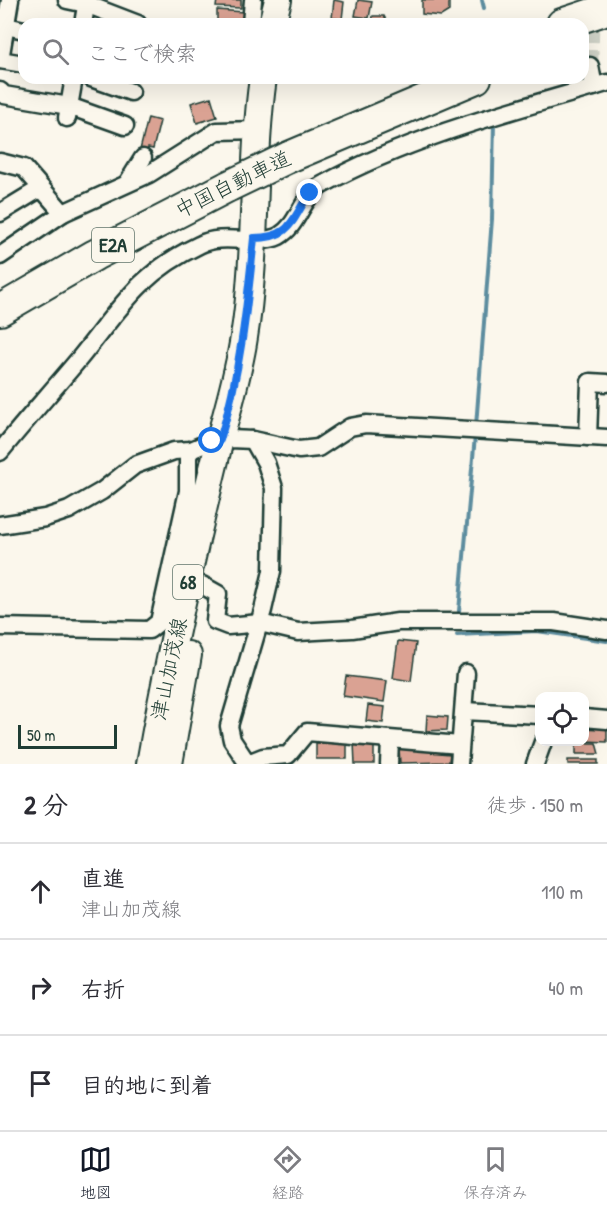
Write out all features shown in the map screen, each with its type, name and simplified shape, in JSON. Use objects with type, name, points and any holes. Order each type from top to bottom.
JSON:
[{"type":"highway","points":[[580,18],[607,9]]},
{"type":"highway","points":[[589,50],[607,31]]},
{"type":"highway","name":"中国自動車道","points":[[0,310],[229,176],[409,84]]},
{"type":"highway","name":"中国自動車道","points":[[288,147],[460,84]]},
{"type":"highway","name":"中国自動車道","points":[[0,288],[153,202],[229,176]]},
{"type":"main road","points":[[274,18],[278,0]]},
{"type":"main road","name":"津山加茂線","points":[[169,764],[202,585],[235,440],[232,400],[245,335],[254,238],[263,84]]},
{"type":"main road","name":"津山加茂線","points":[[150,764],[162,697],[235,440]]},
{"type":"street","points":[[10,0],[4,23],[0,58],[18,62]]},
{"type":"street","points":[[67,0],[87,2],[124,18]]},
{"type":"street","points":[[251,18],[252,0]]},
{"type":"street","points":[[84,18],[87,2]]},
{"type":"street","points":[[0,452],[148,275],[202,243],[216,239],[268,238],[283,233],[288,229],[310,193],[364,164],[441,134],[601,85],[589,59]]},
{"type":"street","points":[[68,112],[73,84]]},
{"type":"street","points":[[108,84],[131,92]]},
{"type":"street","points":[[0,91],[4,95],[125,126]]},
{"type":"street","points":[[0,256],[63,213],[149,174],[217,131],[259,130]]},
{"type":"street","points":[[128,182],[143,158]]},
{"type":"street","points":[[0,162],[24,168],[63,213]]},
{"type":"street","points":[[0,213],[41,188]]},
{"type":"street","points":[[588,437],[590,382],[607,382]]},
{"type":"street","points":[[0,525],[45,518],[69,510],[102,491],[135,465],[174,451],[191,450],[235,440],[299,450],[318,448],[350,427],[366,424],[607,438]]},
{"type":"street","points":[[235,440],[274,488],[272,572],[260,622],[229,726],[232,741],[248,764],[263,757],[288,755],[308,732],[460,745]]},
{"type":"street","points":[[0,627],[149,630],[155,628],[159,622],[188,491],[188,456],[191,450]]},
{"type":"street","points":[[202,585],[218,594],[215,621],[228,626],[260,622],[298,632],[352,629],[398,622],[554,622],[607,630]]},
{"type":"street","points":[[459,764],[466,673]]},
{"type":"street","points":[[464,711],[535,715]]},
{"type":"street","points":[[589,718],[607,720]]},
{"type":"street","points":[[388,764],[390,740]]},
{"type":"street","points":[[535,764],[541,746]]},
{"type":"building","points":[[217,0],[241,0],[241,8],[216,7]]},
{"type":"building","points":[[334,0],[344,2],[342,18],[332,18]]},
{"type":"building","points":[[358,0],[372,2],[369,18],[355,16]]},
{"type":"building","points":[[422,0],[449,0],[449,11],[441,16],[422,14]]},
{"type":"building","points":[[217,10],[243,12],[242,18],[217,18]]},
{"type":"building","points":[[373,16],[384,16],[385,18],[373,18]]},
{"type":"building","points":[[211,97],[217,117],[197,123],[191,103]]},
{"type":"building","points":[[148,118],[160,121],[153,149],[148,148],[147,152],[140,150]]},
{"type":"building","points":[[398,641],[416,643],[411,681],[393,678]]},
{"type":"building","points":[[346,676],[387,681],[384,702],[343,696]]},
{"type":"building","points":[[368,705],[385,707],[383,723],[366,721]]},
{"type":"building","points":[[427,715],[448,717],[447,730],[426,731]]},
{"type":"building","points":[[589,727],[607,727],[607,742],[589,741]]},
{"type":"building","points":[[354,742],[374,744],[374,764],[355,764]]},
{"type":"building","points":[[316,743],[347,743],[347,759],[316,759]]},
{"type":"building","points":[[589,743],[596,743],[599,754],[576,754],[576,746],[589,746]]},
{"type":"building","points":[[399,748],[450,752],[449,762],[400,763]]},
{"type":"building","points":[[568,760],[598,760],[598,764],[568,764]]},
{"type":"waterway","points":[[482,0],[484,8]]},
{"type":"waterway","points":[[476,426],[492,219],[494,122]]},
{"type":"waterway","points":[[459,611],[475,436]]},
{"type":"waterway","points":[[457,635],[537,631],[607,641]]},
{"type":"tunnel","points":[[590,66],[592,10]]},
{"type":"route","points":[[212,441],[220,440],[232,400],[245,335],[254,238],[278,236],[288,229],[310,193]]}]
